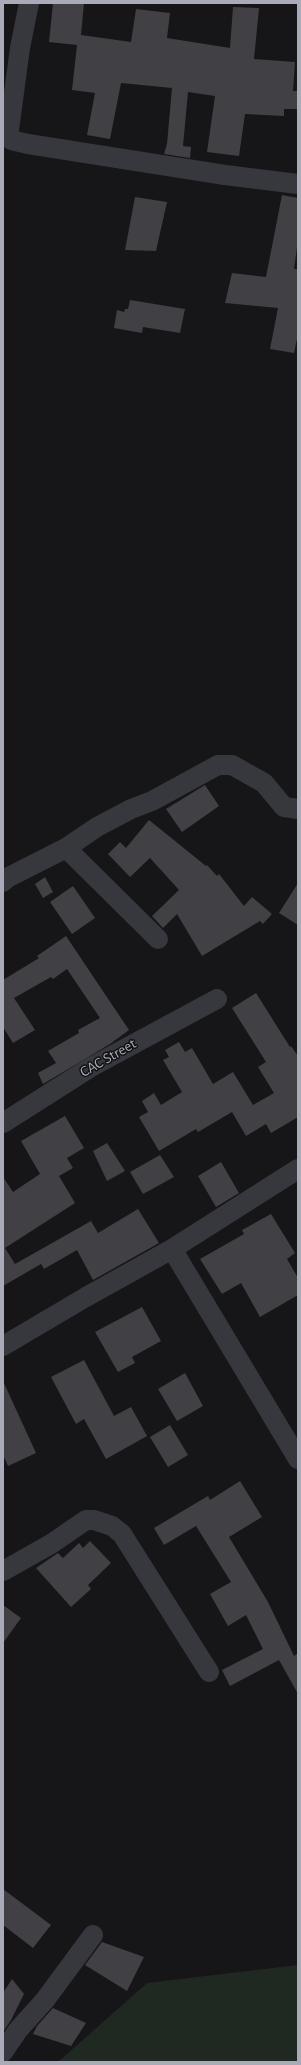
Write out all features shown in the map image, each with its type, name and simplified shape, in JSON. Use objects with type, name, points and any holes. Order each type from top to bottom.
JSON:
[{"type":"street","points":[[29,3],[20,48],[8,136],[11,140],[28,144],[225,175],[298,184]]},
{"type":"street","points":[[3,882],[7,878],[66,848],[97,827],[131,809],[152,801],[218,765],[232,765],[264,783],[284,807],[298,809]]},
{"type":"street","points":[[66,848],[158,939]]},
{"type":"street","name":"CAC Street","points":[[3,1123],[91,1067],[217,999]]},
{"type":"street","points":[[3,1346],[172,1249],[298,1169]]},
{"type":"street","points":[[172,1249],[298,1459]]},
{"type":"street","points":[[3,1571],[51,1544],[86,1520],[94,1520],[112,1526],[122,1534],[210,1672]]},
{"type":"street","points":[[3,2052],[18,2030],[45,2000],[93,1935]]},
{"type":"shaded area","points":[[298,1965],[298,2062],[58,2062],[147,1983]]},
{"type":"building","points":[[53,3],[84,3],[81,35],[131,42],[136,9],[170,13],[167,38],[230,48],[233,7],[259,8],[254,59],[295,62],[293,91],[298,91],[298,109],[284,109],[284,116],[245,114],[239,156],[207,152],[215,96],[188,92],[183,146],[191,147],[190,158],[164,154],[167,144],[172,88],[121,83],[110,139],[87,135],[95,93],[72,90],[77,45],[49,42]]},
{"type":"building","points":[[282,195],[298,198],[298,240],[294,269],[298,269],[298,334],[294,353],[270,349],[278,308],[225,303],[232,273],[266,277]]},
{"type":"building","points":[[135,197],[167,202],[156,251],[125,250]]},
{"type":"building","points":[[130,300],[185,309],[180,333],[143,327],[142,333],[114,328],[117,310],[124,312],[125,309],[128,309]]},
{"type":"building","points":[[205,785],[219,806],[182,832],[166,809]]},
{"type":"building","points":[[149,820],[206,866],[207,865],[217,876],[219,874],[244,906],[252,897],[272,914],[263,924],[260,921],[202,956],[177,914],[163,928],[152,916],[179,890],[150,858],[130,877],[108,854],[120,842],[126,848]]},
{"type":"building","points":[[45,877],[53,892],[43,898],[35,884]]},
{"type":"building","points":[[298,883],[298,925],[279,913]]},
{"type":"building","points":[[73,886],[95,918],[72,934],[50,902]]},
{"type":"building","points":[[66,936],[129,1030],[110,1044],[43,1084],[38,1073],[56,1063],[48,1051],[79,1033],[78,1030],[100,1018],[67,969],[53,979],[51,977],[14,998],[35,1030],[13,1043],[3,1027],[3,980],[39,958],[37,956]]},
{"type":"building","points":[[256,993],[290,1047],[291,1046],[298,1056],[298,1117],[271,1133],[266,1124],[246,1136],[232,1112],[198,1132],[196,1129],[159,1151],[139,1117],[148,1112],[142,1101],[154,1093],[161,1105],[182,1092],[163,1060],[169,1057],[165,1050],[179,1042],[185,1052],[192,1048],[213,1084],[233,1072],[253,1105],[274,1093],[258,1067],[266,1062],[232,1008]]},
{"type":"building","points":[[65,1116],[84,1148],[67,1158],[73,1168],[59,1176],[75,1203],[5,1248],[15,1264],[91,1221],[98,1233],[138,1209],[159,1243],[93,1280],[77,1250],[44,1269],[41,1264],[3,1286],[3,1177],[13,1192],[40,1174],[21,1141]]},
{"type":"building","points":[[107,1143],[125,1171],[107,1181],[93,1151]]},
{"type":"building","points":[[160,1155],[174,1177],[143,1194],[130,1172]]},
{"type":"building","points":[[221,1162],[239,1193],[216,1207],[198,1176]]},
{"type":"building","points":[[271,1214],[295,1253],[287,1259],[298,1278],[298,1295],[260,1317],[241,1283],[222,1294],[200,1259],[244,1234],[242,1230]]},
{"type":"building","points":[[142,1307],[161,1341],[132,1357],[135,1363],[118,1372],[95,1332]]},
{"type":"building","points":[[84,1360],[114,1416],[131,1407],[147,1436],[106,1459],[84,1419],[76,1424],[51,1377]]},
{"type":"building","points":[[185,1373],[203,1406],[177,1421],[158,1389]]},
{"type":"building","points":[[3,1381],[36,1453],[8,1466],[3,1455]]},
{"type":"building","points":[[170,1425],[188,1455],[168,1467],[150,1437]]},
{"type":"building","points":[[240,1481],[262,1517],[229,1537],[268,1602],[294,1656],[298,1653],[298,1694],[279,1660],[230,1686],[222,1670],[263,1649],[246,1615],[228,1626],[210,1594],[231,1582],[196,1526],[164,1545],[154,1528],[208,1496],[210,1500]]},
{"type":"building","points":[[90,1541],[111,1563],[88,1585],[91,1589],[71,1607],[36,1568],[58,1553],[63,1558],[79,1543],[83,1548]]},
{"type":"building","points":[[3,1605],[21,1618],[3,1643]]},
{"type":"building","points":[[3,1889],[51,1925],[33,1948],[3,1925]]},
{"type":"building","points":[[102,1942],[144,1957],[127,1991],[85,1965]]},
{"type":"building","points":[[12,1979],[24,1994],[3,2032],[3,1993]]},
{"type":"building","points":[[53,2008],[86,2023],[71,2046],[33,2034],[37,2026]]}]
